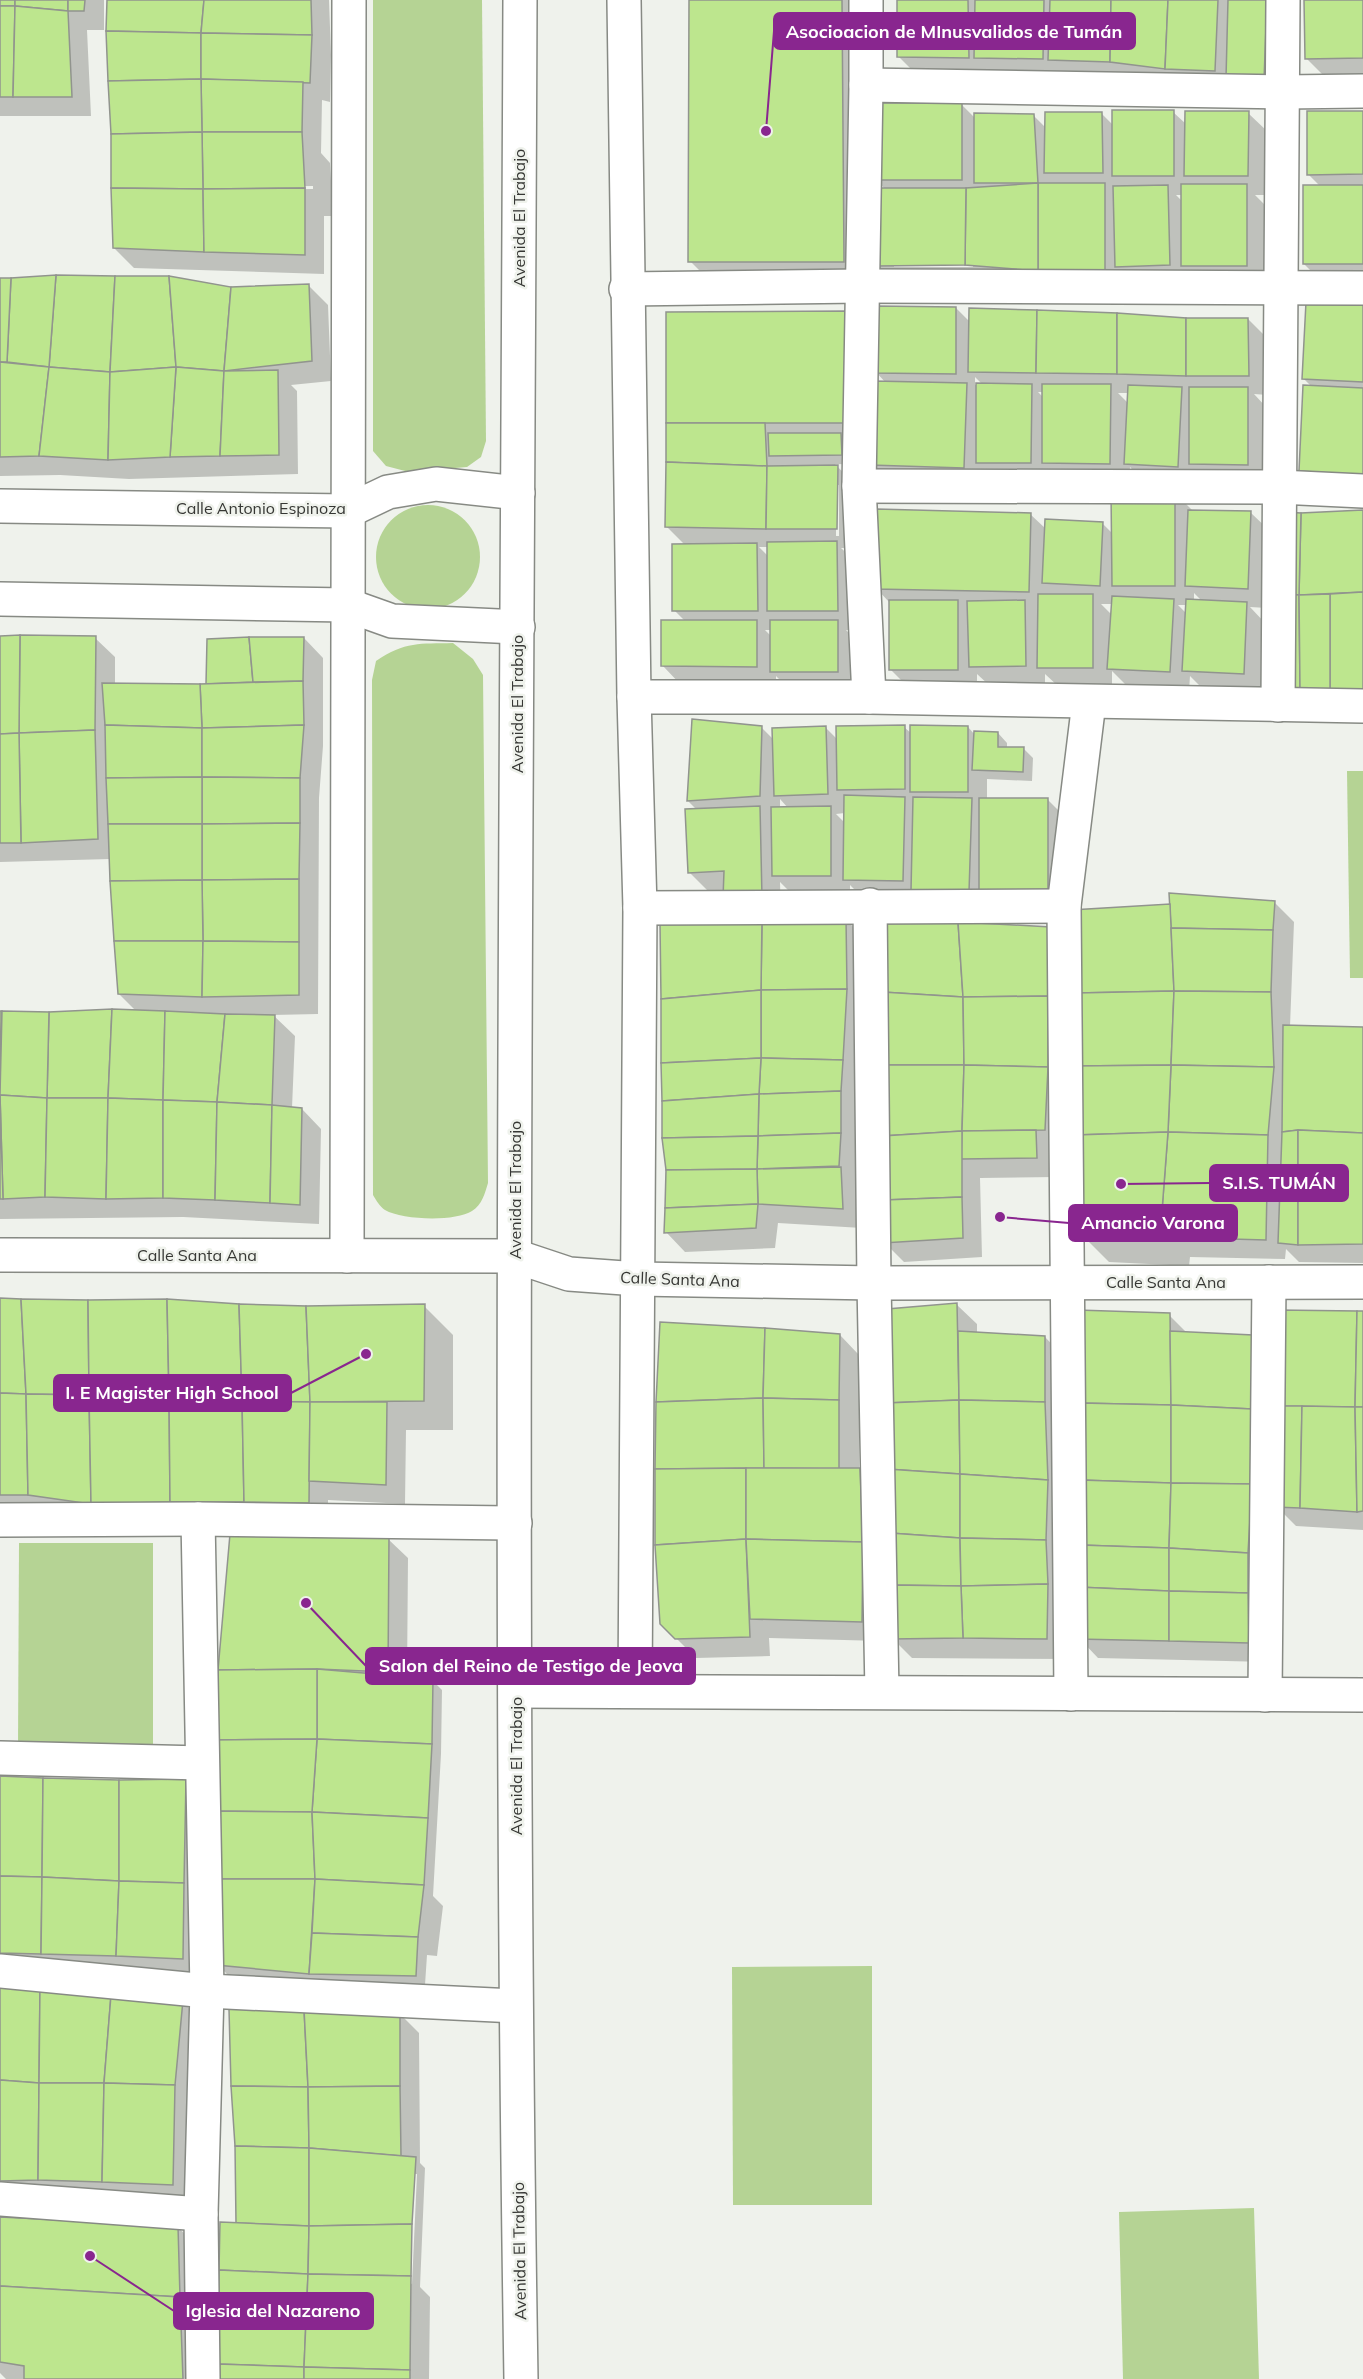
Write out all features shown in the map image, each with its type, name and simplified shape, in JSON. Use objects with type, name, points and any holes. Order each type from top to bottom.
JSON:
[{"type":"street","points":[[347,1256],[349,0]]},
{"type":"street","name":"Avenida El Trabajo","points":[[520,0],[515,1256],[515,2006],[520,2379]]},
{"type":"street","points":[[624,0],[626,289],[640,909],[635,1691]]},
{"type":"street","points":[[866,0],[867,85],[859,486],[869,697]]},
{"type":"street","points":[[1278,705],[1284,0]]},
{"type":"street","points":[[867,85],[1284,92],[1363,91]]},
{"type":"street","points":[[626,289],[862,286],[1363,288]]},
{"type":"street","name":"Calle Antonio Espinoza","points":[[0,506],[348,511],[388,492],[436,484],[518,493]]},
{"type":"street","points":[[859,486],[1279,487],[1363,491]]},
{"type":"street","points":[[0,599],[348,605],[392,621],[518,627]]},
{"type":"street","points":[[634,697],[869,697],[1363,706]]},
{"type":"street","points":[[1071,1694],[1064,906],[1089,702]]},
{"type":"street","points":[[640,909],[870,905],[1064,906]]},
{"type":"street","points":[[870,905],[882,1692]]},
{"type":"street","name":"Calle Santa Ana","points":[[0,1255],[515,1256],[569,1274],[638,1279],[874,1283],[1363,1282]]},
{"type":"street","points":[[1266,1695],[1269,1282]]},
{"type":"street","points":[[198,1519],[207,1991],[201,2214],[203,2379]]},
{"type":"street","points":[[0,1520],[198,1519],[515,1523]]},
{"type":"street","points":[[516,1690],[1363,1695]]},
{"type":"street","points":[[0,1758],[202,1763]]},
{"type":"street","points":[[0,1971],[207,1991],[515,2006]]},
{"type":"street","points":[[0,2199],[201,2214]]},
{"type":"green space","points":[[373,0],[482,0],[486,441],[481,457],[467,467],[409,472],[386,466],[373,451]]},
{"type":"green space","points":[[428,505],[448,509],[465,520],[476,537],[480,557],[476,577],[465,594],[448,605],[428,609],[408,605],[391,594],[380,577],[376,557],[380,537],[391,520],[408,509]]},
{"type":"green space","points":[[453,643],[473,659],[483,675],[488,1183],[481,1202],[464,1215],[416,1218],[383,1209],[373,1195],[372,680],[376,661],[396,650],[413,645]]},
{"type":"green space","points":[[1347,771],[1363,771],[1363,978],[1350,978]]},
{"type":"green space","points":[[19,1543],[153,1543],[153,1747],[18,1747]]},
{"type":"green space","points":[[872,1966],[872,2205],[733,2205],[732,1967]]},
{"type":"green space","points":[[1254,2208],[1259,2379],[1123,2379],[1119,2212]]},
{"type":"building","points":[[0,0],[15,0],[15,6],[0,6]]},
{"type":"building","points":[[15,0],[68,0],[68,11],[15,6]]},
{"type":"building","points":[[68,0],[85,0],[84,11],[68,11]]},
{"type":"building","points":[[107,0],[204,0],[201,33],[106,31]]},
{"type":"building","points":[[204,0],[311,0],[312,35],[201,33]]},
{"type":"building","points":[[689,0],[842,0],[844,262],[688,262]]},
{"type":"building","points":[[897,0],[968,0],[969,58],[897,57]]},
{"type":"building","points":[[975,0],[1044,0],[1043,59],[974,58]]},
{"type":"building","points":[[1050,0],[1111,0],[1110,62],[1048,60]]},
{"type":"building","points":[[1111,0],[1168,0],[1165,69],[1110,62]]},
{"type":"building","points":[[1168,0],[1218,0],[1215,71],[1165,69]]},
{"type":"building","points":[[1228,0],[1267,0],[1264,80],[1226,78]]},
{"type":"building","points":[[1304,0],[1363,0],[1363,58],[1305,59]]},
{"type":"building","points":[[0,6],[15,6],[13,97],[0,97]]},
{"type":"building","points":[[15,6],[68,11],[72,97],[13,97]]},
{"type":"building","points":[[106,31],[201,33],[201,79],[108,81]]},
{"type":"building","points":[[201,33],[312,35],[310,83],[201,79]]},
{"type":"building","points":[[201,79],[303,82],[302,132],[202,132]]},
{"type":"building","points":[[201,79],[202,132],[111,134],[108,81]]},
{"type":"building","points":[[875,103],[962,103],[962,180],[874,180]]},
{"type":"building","points":[[1112,110],[1174,110],[1174,176],[1112,176]]},
{"type":"building","points":[[1185,111],[1249,111],[1248,176],[1184,176]]},
{"type":"building","points":[[1307,111],[1363,111],[1363,174],[1307,175]]},
{"type":"building","points":[[1045,112],[1102,112],[1103,173],[1044,173]]},
{"type":"building","points":[[974,113],[1034,114],[1038,183],[974,183]]},
{"type":"building","points":[[202,132],[302,132],[305,188],[203,189]]},
{"type":"building","points":[[202,132],[203,189],[111,188],[111,134]]},
{"type":"building","points":[[1038,183],[1105,183],[1105,271],[1038,271]]},
{"type":"building","points":[[1038,183],[1038,271],[965,265],[966,188]]},
{"type":"building","points":[[1181,184],[1247,184],[1247,266],[1181,266]]},
{"type":"building","points":[[1168,185],[1170,265],[1115,267],[1113,186]]},
{"type":"building","points":[[1303,185],[1363,185],[1363,264],[1303,264]]},
{"type":"building","points":[[111,188],[203,189],[204,252],[113,248]]},
{"type":"building","points":[[305,188],[305,255],[204,252],[203,189]]},
{"type":"building","points":[[875,188],[966,188],[965,265],[875,266]]},
{"type":"building","points":[[56,275],[115,276],[110,372],[49,367]]},
{"type":"building","points":[[56,275],[49,367],[7,362],[11,278]]},
{"type":"building","points":[[115,276],[169,276],[176,367],[110,372]]},
{"type":"building","points":[[169,276],[231,287],[224,371],[176,367]]},
{"type":"building","points":[[0,278],[11,278],[7,362],[0,362]]},
{"type":"building","points":[[309,284],[312,361],[224,371],[231,287]]},
{"type":"building","points":[[1306,302],[1363,304],[1363,382],[1302,379]]},
{"type":"building","points":[[875,306],[956,307],[956,374],[874,373]]},
{"type":"building","points":[[969,308],[1037,310],[1036,373],[968,372]]},
{"type":"building","points":[[1037,310],[1117,313],[1117,374],[1036,373]]},
{"type":"building","points":[[847,311],[846,423],[666,423],[666,312]]},
{"type":"building","points":[[1117,313],[1186,318],[1186,376],[1117,374]]},
{"type":"building","points":[[1186,318],[1248,318],[1249,376],[1186,376]]},
{"type":"building","points":[[0,362],[49,367],[39,456],[0,457]]},
{"type":"building","points":[[49,367],[110,372],[108,460],[39,456]]},
{"type":"building","points":[[176,367],[224,371],[220,456],[170,457]]},
{"type":"building","points":[[176,367],[170,457],[108,460],[110,372]]},
{"type":"building","points":[[278,370],[279,455],[220,456],[224,371]]},
{"type":"building","points":[[873,381],[967,383],[964,468],[870,465]]},
{"type":"building","points":[[976,383],[1032,384],[1031,463],[976,463]]},
{"type":"building","points":[[1042,384],[1111,384],[1110,464],[1042,463]]},
{"type":"building","points":[[1128,385],[1182,387],[1178,467],[1124,464]]},
{"type":"building","points":[[1303,385],[1363,388],[1363,475],[1299,471]]},
{"type":"building","points":[[1189,387],[1248,387],[1248,465],[1189,464]]},
{"type":"building","points":[[666,423],[765,423],[767,466],[666,462]]},
{"type":"building","points":[[768,433],[841,433],[842,455],[769,456]]},
{"type":"building","points":[[666,462],[767,466],[766,529],[665,527]]},
{"type":"building","points":[[838,465],[837,529],[766,529],[767,466]]},
{"type":"building","points":[[1111,492],[1175,492],[1175,586],[1112,586]]},
{"type":"building","points":[[876,509],[1031,513],[1029,592],[874,589]]},
{"type":"building","points":[[1188,510],[1251,511],[1248,589],[1185,586]]},
{"type":"building","points":[[1363,510],[1363,592],[1299,595],[1301,513]]},
{"type":"building","points":[[1283,512],[1301,513],[1299,595],[1283,594]]},
{"type":"building","points":[[1045,519],[1103,522],[1100,586],[1042,583]]},
{"type":"building","points":[[837,541],[838,611],[767,611],[767,542]]},
{"type":"building","points":[[757,543],[758,611],[672,611],[672,544]]},
{"type":"building","points":[[1363,592],[1363,694],[1330,692],[1330,594]]},
{"type":"building","points":[[1038,594],[1093,594],[1093,668],[1037,668]]},
{"type":"building","points":[[1283,594],[1299,595],[1300,688],[1284,688]]},
{"type":"building","points":[[1330,594],[1330,692],[1300,688],[1299,595]]},
{"type":"building","points":[[1112,596],[1174,599],[1170,672],[1107,669]]},
{"type":"building","points":[[1186,599],[1247,602],[1244,674],[1182,671]]},
{"type":"building","points":[[889,600],[958,600],[958,670],[889,670]]},
{"type":"building","points":[[1025,600],[1026,666],[969,667],[967,601]]},
{"type":"building","points":[[661,620],[757,620],[757,667],[661,666]]},
{"type":"building","points":[[770,620],[838,620],[838,672],[770,672]]},
{"type":"building","points":[[20,635],[96,636],[95,730],[19,733]]},
{"type":"building","points":[[20,635],[19,733],[0,734],[0,636]]},
{"type":"building","points":[[249,637],[253,682],[206,684],[207,639]]},
{"type":"building","points":[[249,637],[304,637],[303,681],[253,682]]},
{"type":"building","points":[[303,681],[304,725],[202,728],[200,684]]},
{"type":"building","points":[[102,683],[200,684],[202,728],[105,725]]},
{"type":"building","points":[[692,719],[762,726],[760,796],[687,801]]},
{"type":"building","points":[[105,725],[202,728],[202,777],[106,778]]},
{"type":"building","points":[[304,725],[300,778],[202,777],[202,728]]},
{"type":"building","points":[[905,725],[905,789],[837,790],[836,726]]},
{"type":"building","points":[[910,725],[968,726],[968,792],[910,792]]},
{"type":"building","points":[[826,726],[828,794],[774,796],[772,728]]},
{"type":"building","points":[[95,730],[98,839],[21,843],[19,733]]},
{"type":"building","points":[[974,731],[998,732],[998,747],[1024,747],[1023,772],[972,770]]},
{"type":"building","points":[[19,733],[21,843],[0,843],[0,734]]},
{"type":"building","points":[[202,777],[300,778],[300,823],[202,824]]},
{"type":"building","points":[[202,777],[202,824],[108,824],[106,778]]},
{"type":"building","points":[[844,795],[905,797],[903,881],[843,880]]},
{"type":"building","points":[[913,797],[972,798],[969,892],[911,891]]},
{"type":"building","points":[[979,798],[1048,798],[1048,896],[979,895]]},
{"type":"building","points":[[760,806],[762,898],[723,898],[724,871],[688,873],[685,809]]},
{"type":"building","points":[[831,806],[831,876],[772,876],[771,807]]},
{"type":"building","points":[[300,823],[299,879],[202,880],[202,824]]},
{"type":"building","points":[[108,824],[202,824],[202,880],[110,881]]},
{"type":"building","points":[[299,879],[299,942],[203,941],[202,880]]},
{"type":"building","points":[[202,880],[203,941],[114,941],[110,881]]},
{"type":"building","points":[[1169,893],[1275,901],[1273,930],[1171,928]]},
{"type":"building","points":[[1170,904],[1174,991],[1076,993],[1071,910]]},
{"type":"building","points":[[846,918],[847,989],[761,990],[762,920]]},
{"type":"building","points":[[882,918],[958,922],[963,997],[882,992]]},
{"type":"building","points":[[762,920],[761,990],[661,999],[660,923]]},
{"type":"building","points":[[958,922],[1051,927],[1048,996],[963,997]]},
{"type":"building","points":[[1171,928],[1273,930],[1271,992],[1174,991]]},
{"type":"building","points":[[114,941],[203,941],[202,997],[118,994]]},
{"type":"building","points":[[203,941],[299,942],[299,995],[202,997]]},
{"type":"building","points":[[847,989],[843,1060],[761,1058],[761,990]]},
{"type":"building","points":[[761,990],[761,1058],[661,1063],[661,999]]},
{"type":"building","points":[[1174,991],[1171,1065],[1075,1066],[1076,993]]},
{"type":"building","points":[[1174,991],[1271,992],[1274,1067],[1171,1065]]},
{"type":"building","points":[[882,992],[963,997],[964,1065],[883,1065]]},
{"type":"building","points":[[1048,996],[1048,1067],[964,1065],[963,997]]},
{"type":"building","points":[[112,1009],[108,1098],[47,1098],[49,1012]]},
{"type":"building","points":[[112,1009],[165,1011],[163,1100],[108,1098]]},
{"type":"building","points":[[0,1011],[2,1011],[0,1095]]},
{"type":"building","points":[[2,1011],[49,1012],[47,1098],[0,1095]]},
{"type":"building","points":[[165,1011],[225,1014],[217,1102],[163,1100]]},
{"type":"building","points":[[225,1014],[275,1015],[272,1105],[217,1102]]},
{"type":"building","points":[[1283,1025],[1363,1027],[1363,1133],[1298,1130],[1282,1132]]},
{"type":"building","points":[[761,1058],[843,1060],[841,1091],[759,1094]]},
{"type":"building","points":[[761,1058],[759,1094],[662,1101],[661,1063]]},
{"type":"building","points":[[883,1065],[964,1065],[962,1131],[882,1136]]},
{"type":"building","points":[[964,1065],[1048,1067],[1045,1130],[962,1131]]},
{"type":"building","points":[[1171,1065],[1274,1067],[1268,1135],[1168,1132]]},
{"type":"building","points":[[1171,1065],[1168,1132],[1075,1135],[1075,1066]]},
{"type":"building","points":[[841,1091],[841,1133],[758,1136],[759,1094]]},
{"type":"building","points":[[759,1094],[758,1136],[662,1138],[662,1101]]},
{"type":"building","points":[[0,1095],[47,1098],[45,1197],[3,1199]]},
{"type":"building","points":[[0,1095],[3,1199],[0,1199]]},
{"type":"building","points":[[47,1098],[108,1098],[106,1199],[45,1197]]},
{"type":"building","points":[[108,1098],[163,1100],[163,1198],[106,1199]]},
{"type":"building","points":[[163,1100],[217,1102],[215,1200],[163,1198]]},
{"type":"building","points":[[217,1102],[272,1105],[270,1203],[215,1200]]},
{"type":"building","points":[[272,1105],[302,1108],[300,1205],[270,1203]]},
{"type":"building","points":[[1036,1130],[1037,1158],[961,1159],[962,1131]]},
{"type":"building","points":[[1298,1130],[1298,1245],[1278,1243],[1282,1132]]},
{"type":"building","points":[[1298,1130],[1363,1133],[1363,1244],[1298,1245]]},
{"type":"building","points":[[962,1131],[962,1197],[884,1200],[882,1136]]},
{"type":"building","points":[[1168,1132],[1268,1135],[1266,1240],[1160,1237]]},
{"type":"building","points":[[1168,1132],[1160,1237],[1078,1234],[1075,1135]]},
{"type":"building","points":[[841,1133],[839,1166],[757,1169],[758,1136]]},
{"type":"building","points":[[758,1136],[757,1169],[666,1170],[662,1138]]},
{"type":"building","points":[[841,1167],[843,1209],[758,1204],[757,1169]]},
{"type":"building","points":[[757,1169],[758,1204],[665,1208],[666,1170]]},
{"type":"building","points":[[962,1197],[963,1238],[883,1243],[884,1200]]},
{"type":"building","points":[[758,1204],[756,1228],[664,1233],[665,1208]]},
{"type":"building","points":[[0,1298],[21,1299],[26,1394],[0,1393]]},
{"type":"building","points":[[21,1299],[88,1300],[89,1395],[26,1394]]},
{"type":"building","points":[[167,1299],[169,1397],[89,1395],[88,1300]]},
{"type":"building","points":[[167,1299],[239,1304],[242,1401],[169,1397]]},
{"type":"building","points":[[957,1303],[959,1400],[886,1403],[887,1309]]},
{"type":"building","points":[[239,1304],[306,1306],[310,1402],[242,1401]]},
{"type":"building","points":[[425,1304],[424,1401],[310,1402],[306,1306]]},
{"type":"building","points":[[1077,1310],[1170,1313],[1171,1405],[1080,1403]]},
{"type":"building","points":[[1277,1310],[1357,1311],[1355,1407],[1275,1406]]},
{"type":"building","points":[[1357,1311],[1363,1311],[1363,1407],[1355,1407]]},
{"type":"building","points":[[660,1322],[765,1328],[763,1398],[656,1402]]},
{"type":"building","points":[[765,1328],[840,1334],[839,1400],[763,1398]]},
{"type":"building","points":[[958,1331],[1045,1336],[1045,1402],[959,1400]]},
{"type":"building","points":[[1170,1331],[1253,1335],[1252,1409],[1171,1405]]},
{"type":"building","points":[[0,1393],[26,1394],[28,1495],[0,1495]]},
{"type":"building","points":[[26,1394],[89,1395],[91,1504],[28,1495]]},
{"type":"building","points":[[89,1395],[169,1397],[170,1502],[91,1504]]},
{"type":"building","points":[[169,1397],[242,1401],[244,1502],[170,1502]]},
{"type":"building","points":[[763,1398],[764,1468],[655,1469],[656,1402]]},
{"type":"building","points":[[763,1398],[839,1400],[839,1469],[764,1468]]},
{"type":"building","points":[[959,1400],[960,1474],[887,1469],[886,1403]]},
{"type":"building","points":[[959,1400],[1045,1402],[1048,1480],[960,1474]]},
{"type":"building","points":[[242,1401],[310,1402],[309,1503],[244,1502]]},
{"type":"building","points":[[310,1402],[387,1402],[386,1485],[309,1481]]},
{"type":"building","points":[[1080,1403],[1171,1405],[1171,1483],[1080,1480]]},
{"type":"building","points":[[1171,1405],[1252,1409],[1252,1484],[1171,1483]]},
{"type":"building","points":[[1275,1406],[1302,1406],[1300,1508],[1274,1507]]},
{"type":"building","points":[[1302,1406],[1355,1407],[1357,1512],[1300,1508]]},
{"type":"building","points":[[1355,1407],[1363,1407],[1363,1511],[1357,1512]]},
{"type":"building","points":[[746,1468],[746,1539],[655,1545],[655,1469]]},
{"type":"building","points":[[746,1468],[860,1468],[863,1542],[746,1539]]},
{"type":"building","points":[[887,1469],[960,1474],[960,1538],[890,1533]]},
{"type":"building","points":[[960,1474],[1048,1480],[1046,1540],[960,1538]]},
{"type":"building","points":[[1080,1480],[1171,1483],[1169,1548],[1080,1545]]},
{"type":"building","points":[[1171,1483],[1252,1484],[1248,1553],[1169,1548]]},
{"type":"building","points":[[890,1533],[960,1538],[961,1586],[891,1585]]},
{"type":"building","points":[[230,1534],[389,1537],[388,1672],[317,1669],[218,1670]]},
{"type":"building","points":[[960,1538],[1046,1540],[1048,1584],[961,1586]]},
{"type":"building","points":[[746,1539],[750,1637],[675,1639],[660,1624],[655,1545]]},
{"type":"building","points":[[746,1539],[863,1542],[862,1622],[750,1619]]},
{"type":"building","points":[[1080,1545],[1169,1548],[1169,1591],[1077,1587]]},
{"type":"building","points":[[1169,1548],[1248,1553],[1248,1593],[1169,1591]]},
{"type":"building","points":[[1048,1584],[1047,1639],[963,1638],[961,1586]]},
{"type":"building","points":[[891,1585],[961,1586],[963,1638],[891,1639]]},
{"type":"building","points":[[1077,1587],[1169,1591],[1169,1641],[1077,1639]]},
{"type":"building","points":[[1169,1591],[1248,1593],[1249,1643],[1169,1641]]},
{"type":"building","points":[[317,1669],[433,1679],[432,1744],[317,1739]]},
{"type":"building","points":[[317,1669],[317,1739],[213,1740],[218,1670]]},
{"type":"building","points":[[317,1739],[432,1744],[428,1818],[312,1812]]},
{"type":"building","points":[[317,1739],[312,1812],[212,1811],[213,1740]]},
{"type":"building","points":[[0,1776],[43,1778],[42,1877],[0,1876]]},
{"type":"building","points":[[43,1778],[119,1780],[119,1881],[42,1877]]},
{"type":"building","points":[[186,1779],[184,1883],[119,1881],[119,1780]]},
{"type":"building","points":[[212,1811],[312,1812],[315,1879],[210,1879]]},
{"type":"building","points":[[312,1812],[428,1818],[424,1885],[315,1879]]},
{"type":"building","points":[[0,1876],[42,1877],[41,1954],[0,1953]]},
{"type":"building","points":[[42,1877],[119,1881],[116,1956],[41,1954]]},
{"type":"building","points":[[210,1879],[315,1879],[309,1974],[216,1965]]},
{"type":"building","points":[[315,1879],[424,1885],[418,1937],[312,1933]]},
{"type":"building","points":[[119,1881],[184,1883],[183,1959],[116,1956]]},
{"type":"building","points":[[312,1933],[418,1937],[416,1976],[309,1974]]},
{"type":"building","points":[[0,1981],[40,1985],[39,2083],[0,2080]]},
{"type":"building","points":[[40,1985],[111,1995],[104,2083],[39,2083]]},
{"type":"building","points":[[111,1995],[183,2000],[175,2085],[104,2083]]},
{"type":"building","points":[[229,2009],[304,2009],[308,2087],[231,2086]]},
{"type":"building","points":[[304,2009],[400,2012],[400,2086],[308,2087]]},
{"type":"building","points":[[0,2080],[39,2083],[38,2180],[0,2181]]},
{"type":"building","points":[[39,2083],[104,2083],[102,2182],[38,2180]]},
{"type":"building","points":[[104,2083],[175,2085],[173,2185],[102,2182]]},
{"type":"building","points":[[231,2086],[308,2087],[309,2148],[235,2146]]},
{"type":"building","points":[[400,2086],[401,2156],[309,2148],[308,2087]]},
{"type":"building","points":[[235,2146],[309,2148],[309,2226],[236,2223]]},
{"type":"building","points":[[309,2148],[416,2157],[412,2224],[309,2226]]},
{"type":"building","points":[[0,2217],[178,2226],[180,2297],[0,2286]]},
{"type":"building","points":[[220,2222],[309,2226],[308,2274],[219,2270]]},
{"type":"building","points":[[412,2224],[411,2276],[308,2274],[309,2226]]},
{"type":"building","points":[[219,2270],[308,2274],[304,2367],[217,2364]]},
{"type":"building","points":[[308,2274],[411,2276],[410,2370],[304,2367]]},
{"type":"building","points":[[0,2286],[180,2297],[183,2379],[24,2379],[24,2366],[0,2362]]},
{"type":"building","points":[[217,2364],[304,2367],[304,2379],[216,2379]]},
{"type":"building","points":[[304,2367],[410,2370],[410,2379],[304,2379]]},
{"type":"place","name":"Asocioacion de MInusvalidos de Tumán","points":[[766,131]]},
{"type":"place","name":"S.I.S. TUMÁN","points":[[1121,1184]]},
{"type":"place","name":"Amancio Varona","points":[[1000,1217]]},
{"type":"place","name":"I. E Magister High School","points":[[366,1354]]},
{"type":"place","name":"Salon del Reino de Testigo de Jeova","points":[[306,1603]]},
{"type":"place","name":"Iglesia del Nazareno","points":[[90,2256]]}]
